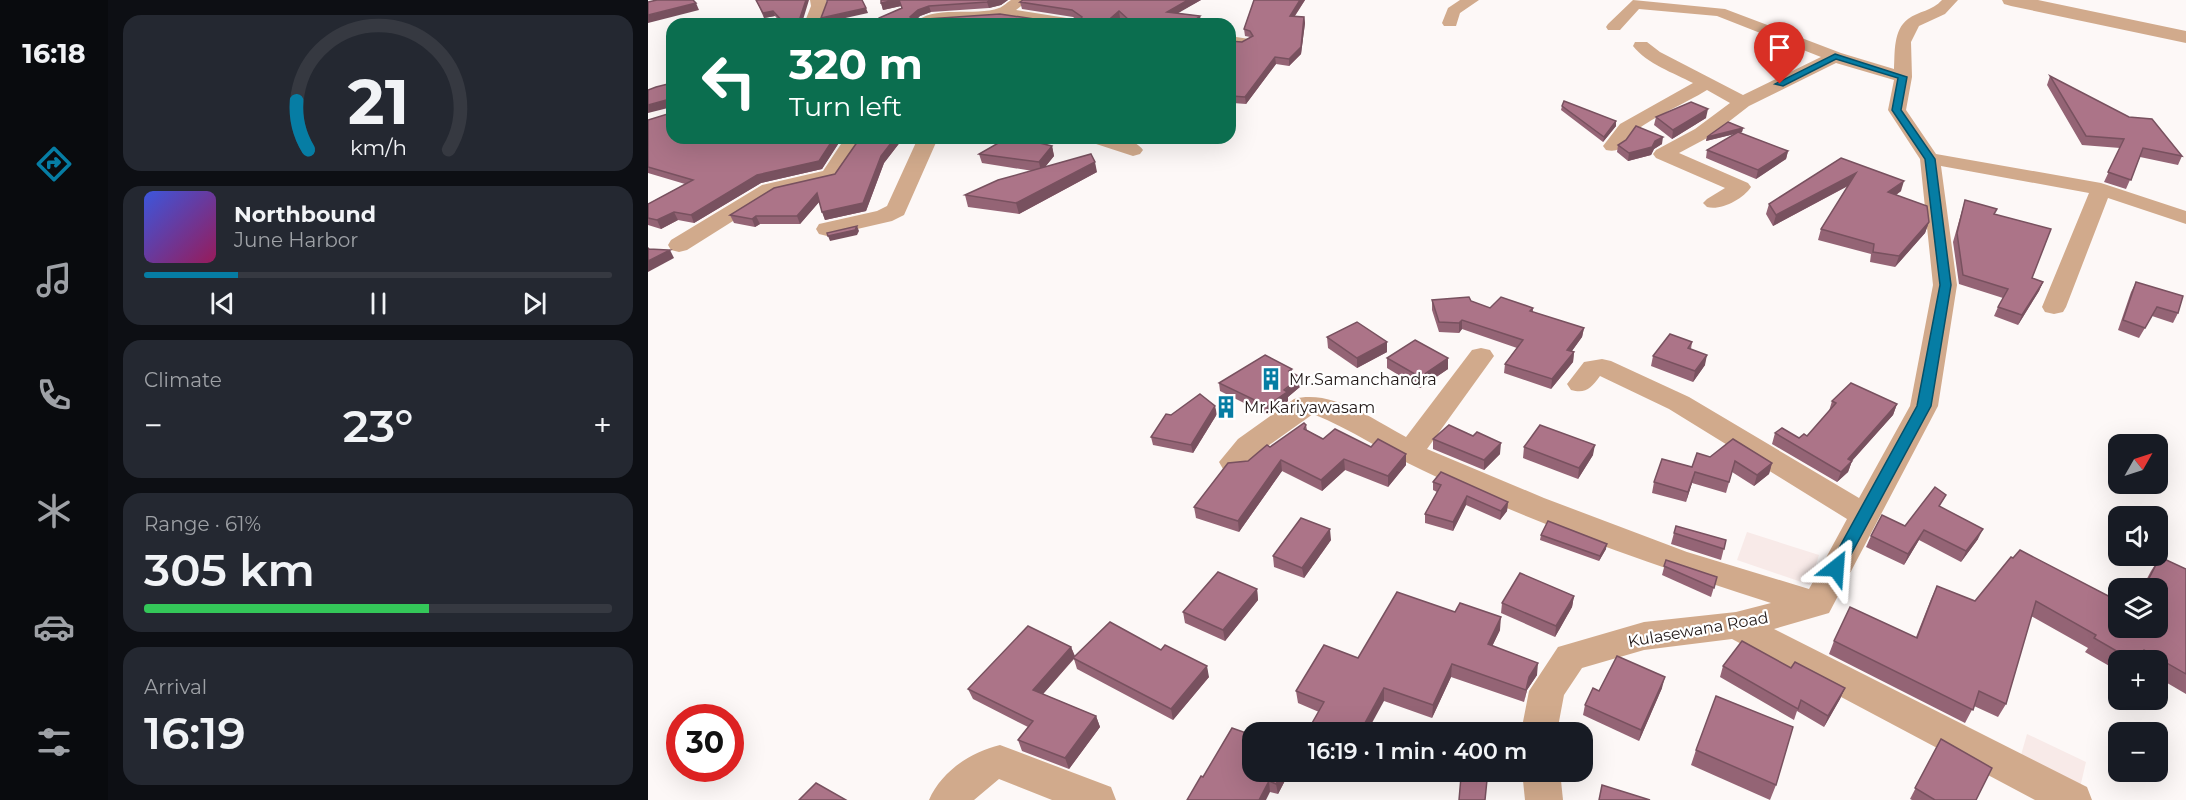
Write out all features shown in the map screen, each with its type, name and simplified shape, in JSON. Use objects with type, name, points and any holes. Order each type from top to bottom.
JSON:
[{"type":"street","points":[[814,18],[819,6],[818,0]]},
{"type":"street","points":[[1002,13],[1021,0]]},
{"type":"street","points":[[1450,22],[1453,11],[1471,0]]},
{"type":"street","points":[[1233,462],[1248,446],[1304,405],[1317,405],[1347,417],[1421,458],[1533,506],[1678,561],[1817,604],[1924,406],[1946,285],[1930,159],[1897,110],[1903,77],[1903,42],[1913,23],[1940,11],[1950,0]]},
{"type":"street","points":[[2011,0],[2186,36]]},
{"type":"street","points":[[1614,27],[1635,4],[1720,12],[1835,57],[1903,77]]},
{"type":"street","points":[[942,18],[1002,13],[1034,18]]},
{"type":"street","points":[[1641,46],[1654,56],[1743,102]]},
{"type":"street","points":[[1714,203],[1741,187],[1663,154],[1702,133],[1743,102],[1835,57]]},
{"type":"street","points":[[1613,146],[1627,128],[1707,83]]},
{"type":"street","points":[[678,245],[770,189],[830,176],[851,144]]},
{"type":"street","points":[[827,229],[884,216],[896,210],[925,144]]},
{"type":"street","points":[[1114,144],[1133,150]]},
{"type":"street","points":[[1930,159],[2102,189],[2186,218]]},
{"type":"street","points":[[2054,307],[2102,189]]},
{"type":"street","points":[[1421,458],[1482,356]]},
{"type":"street","points":[[1580,384],[1593,368],[1602,367],[1679,403],[1864,516]]},
{"type":"street","name":"Kulasewana Road","points":[[1541,722],[1546,691],[1570,657],[1644,636],[1736,625],[1817,604]]},
{"type":"street","points":[[1736,625],[2073,800]]},
{"type":"street","points":[[948,800],[977,772],[989,764],[1000,762],[1097,800]]},
{"type":"street","points":[[1542,782],[1544,800]]},
{"type":"shaded area","points":[[1747,532],[1819,555],[1810,585],[1737,560]]},
{"type":"shaded area","points":[[2027,734],[2086,762],[2079,792],[2019,762]]},
{"type":"building","points":[[693,0],[696,3],[648,15],[648,2]]},
{"type":"building","points":[[756,0],[806,0],[800,18],[779,18],[773,11],[763,13]]},
{"type":"building","points":[[827,0],[862,0],[866,8],[821,18]]},
{"type":"building","points":[[899,0],[993,0],[929,6],[918,10],[911,18],[879,18],[902,8]]},
{"type":"building","points":[[1023,0],[1188,0],[1167,12],[1200,16],[1198,18],[1127,18],[1119,11],[1111,18],[1081,18],[1072,10],[1020,2]]},
{"type":"building","points":[[1254,0],[1300,0],[1290,16],[1304,17],[1301,47],[1289,59],[1275,57],[1245,97],[1236,96],[1236,42],[1242,42],[1253,36],[1250,31],[1244,29]]},
{"type":"building","points":[[1000,14],[1027,18],[941,18]]},
{"type":"building","points":[[2050,76],[2129,117],[2152,119],[2182,156],[2143,148],[2131,180],[2108,172],[2124,139],[2086,136]]},
{"type":"building","points":[[666,84],[666,100],[648,105],[648,90]]},
{"type":"building","points":[[1564,101],[1616,121],[1604,137],[1562,106]]},
{"type":"building","points":[[1691,102],[1708,109],[1673,130],[1656,117]]},
{"type":"building","points":[[666,115],[666,144],[830,144],[819,161],[757,175],[691,215],[674,212],[657,220],[648,218],[648,204],[693,180],[648,167],[648,120]]},
{"type":"building","points":[[1728,122],[1743,128],[1707,137],[1711,134]]},
{"type":"building","points":[[1636,126],[1663,137],[1655,141],[1652,147],[1629,153],[1618,145],[1626,140]]},
{"type":"building","points":[[1738,132],[1788,151],[1758,170],[1707,150]]},
{"type":"building","points":[[856,144],[890,144],[881,156],[863,203],[822,212],[817,193],[797,216],[756,216],[752,219],[730,215],[774,188],[835,174]]},
{"type":"building","points":[[996,144],[1052,146],[1039,162],[979,154]]},
{"type":"building","points":[[1091,154],[1095,162],[1016,203],[965,195],[998,180]]},
{"type":"building","points":[[1841,158],[1904,181],[1888,192],[1927,206],[1929,222],[1899,256],[1873,252],[1874,244],[1821,229],[1856,173],[1776,215],[1769,204]]},
{"type":"building","points":[[1965,200],[1997,209],[1994,214],[2051,229],[2032,278],[2043,282],[2022,315],[1998,307],[2008,289],[1963,275],[1957,233]]},
{"type":"building","points":[[857,226],[855,230],[828,236],[827,233]]},
{"type":"building","points":[[649,249],[670,250],[648,261]]},
{"type":"building","points":[[2136,282],[2183,296],[2178,313],[2157,307],[2145,328],[2123,320]]},
{"type":"building","points":[[1469,297],[1471,301],[1490,308],[1501,297],[1533,308],[1530,311],[1584,328],[1567,350],[1574,352],[1552,379],[1505,364],[1523,340],[1462,320],[1459,323],[1439,322],[1432,300]]},
{"type":"building","points":[[1357,322],[1387,342],[1357,358],[1327,337]]},
{"type":"building","points":[[1670,334],[1692,342],[1688,348],[1707,355],[1695,371],[1653,356]]},
{"type":"building","points":[[1415,340],[1448,358],[1420,377],[1387,358]]},
{"type":"building","points":[[1265,355],[1292,369],[1289,371],[1300,377],[1284,390],[1287,392],[1267,406],[1219,383]]},
{"type":"building","points":[[1851,383],[1897,404],[1848,459],[1852,461],[1841,472],[1775,433],[1782,428],[1799,438],[1804,434],[1807,436],[1836,403],[1832,401]]},
{"type":"building","points":[[1200,394],[1215,406],[1191,445],[1151,437],[1166,414],[1171,415]]},
{"type":"building","points":[[1304,423],[1306,425],[1304,429],[1323,439],[1335,429],[1371,447],[1378,439],[1406,454],[1388,476],[1344,459],[1321,480],[1281,460],[1238,521],[1194,507],[1228,463],[1248,461],[1267,445],[1270,447]]},
{"type":"building","points":[[1449,425],[1473,436],[1477,432],[1501,443],[1484,460],[1433,439]]},
{"type":"building","points":[[1540,425],[1595,445],[1579,468],[1524,447]]},
{"type":"building","points":[[1733,439],[1772,463],[1757,475],[1735,461],[1729,482],[1695,472],[1688,492],[1654,482],[1662,459],[1692,467],[1697,453],[1710,457]]},
{"type":"building","points":[[1441,472],[1508,502],[1501,511],[1467,496],[1453,522],[1425,514],[1441,485],[1433,482]]},
{"type":"building","points":[[1935,487],[1946,495],[1939,506],[1983,529],[1966,551],[1924,530],[1908,554],[1871,536],[1882,515],[1905,526]]},
{"type":"building","points":[[1301,518],[1330,529],[1302,568],[1273,556]]},
{"type":"building","points":[[1548,521],[1607,544],[1600,556],[1541,535]]},
{"type":"building","points":[[1676,526],[1726,540],[1724,549],[1674,533]]},
{"type":"building","points":[[2020,550],[2108,596],[2108,638],[2168,638],[2168,578],[2149,578],[2155,566],[2168,566],[2168,561],[2186,569],[2186,674],[2168,664],[2168,650],[2115,650],[2094,638],[2096,635],[2036,601],[2006,704],[1979,691],[1973,710],[1834,641],[1850,607],[1917,638],[1937,586],[1975,601],[2011,557],[2013,558]]},
{"type":"building","points":[[1666,560],[1717,577],[1714,588],[1664,566]]},
{"type":"building","points":[[1218,572],[1257,589],[1223,630],[1183,612]]},
{"type":"building","points":[[1520,573],[1574,596],[1556,626],[1502,603]]},
{"type":"building","points":[[1397,592],[1455,612],[1460,603],[1501,617],[1488,644],[1538,663],[1529,677],[1526,690],[1452,664],[1433,705],[1384,688],[1365,722],[1313,722],[1324,702],[1296,691],[1324,645],[1358,658]]},
{"type":"building","points":[[1110,622],[1161,650],[1165,645],[1207,666],[1171,709],[1073,658]]},
{"type":"building","points":[[1028,626],[1071,647],[1033,690],[1096,716],[1065,758],[1018,740],[1033,721],[968,689]]},
{"type":"building","points":[[1742,641],[1791,668],[1795,662],[1845,688],[1828,716],[1801,700],[1798,709],[1723,666]]},
{"type":"building","points":[[1617,656],[1665,677],[1641,730],[1585,705],[1593,688],[1599,691]]},
{"type":"building","points":[[1716,696],[1793,727],[1776,785],[1696,750]]},
{"type":"building","points":[[1232,728],[1242,732],[1242,782],[1268,782],[1259,800],[1187,800],[1201,776],[1203,777]]},
{"type":"building","points":[[1941,739],[1992,768],[1976,800],[1935,800],[1915,788]]},
{"type":"building","points":[[1461,782],[1487,782],[1485,800],[1459,800]]},
{"type":"building","points":[[816,783],[846,800],[799,800]]},
{"type":"building","points":[[1602,785],[1650,800],[1599,800]]},
{"type":"place","name":"Mr.Samanchandra","points":[[1271,379]]},
{"type":"place","name":"Mr.Kariyawasam","points":[[1226,407]]},
{"type":"route","points":[[1780,84],[1835,57],[1903,77],[1897,110],[1930,159],[1946,285],[1924,406],[1836,568]]}]
